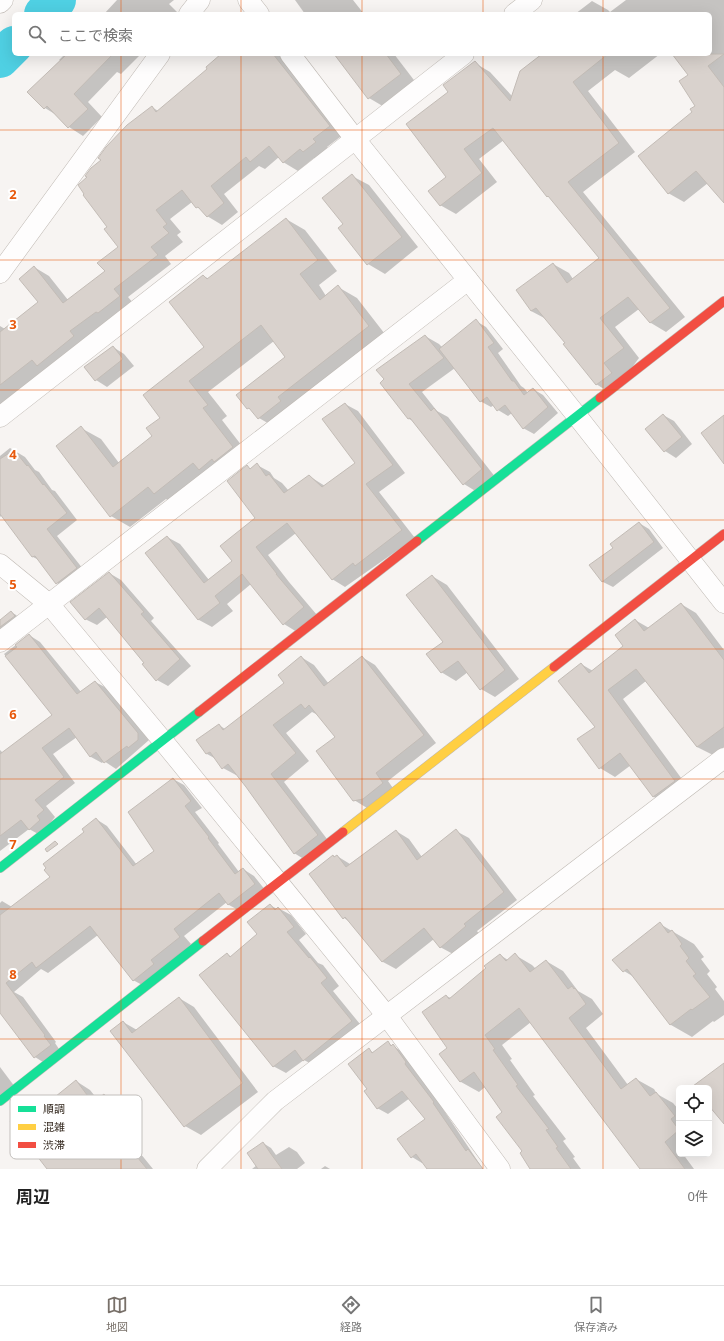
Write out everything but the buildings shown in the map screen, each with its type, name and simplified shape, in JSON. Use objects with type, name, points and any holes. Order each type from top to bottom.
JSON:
[{"type":"street","points":[[0,3],[3,0]]},
{"type":"street","points":[[191,12],[200,0]]},
{"type":"street","points":[[248,0],[257,12]]},
{"type":"street","points":[[517,12],[532,0]]},
{"type":"street","points":[[0,273],[159,56]]},
{"type":"street","points":[[292,56],[724,603]]},
{"type":"street","points":[[0,416],[461,56]]},
{"type":"street","points":[[0,642],[468,280]]},
{"type":"street","points":[[0,868],[724,301]]},
{"type":"street","points":[[0,1101],[724,534]]},
{"type":"street","points":[[0,564],[49,604],[163,741],[387,1016],[500,1169]]},
{"type":"street","points":[[207,1169],[275,1101],[724,758]]},
{"type":"waterway","points":[[45,12],[57,0]]},
{"type":"waterway","points":[[0,59],[12,47]]},
{"type":"traffic: fast","points":[[417,541],[600,398]]},
{"type":"traffic: fast","points":[[0,868],[199,712]]},
{"type":"traffic: fast","points":[[0,1101],[203,941]]},
{"type":"traffic: slow","points":[[343,832],[554,667]]},
{"type":"traffic: jam","points":[[600,398],[724,301]]},
{"type":"traffic: jam","points":[[554,667],[724,534]]},
{"type":"traffic: jam","points":[[199,712],[417,541]]},
{"type":"traffic: jam","points":[[203,941],[343,832]]}]
